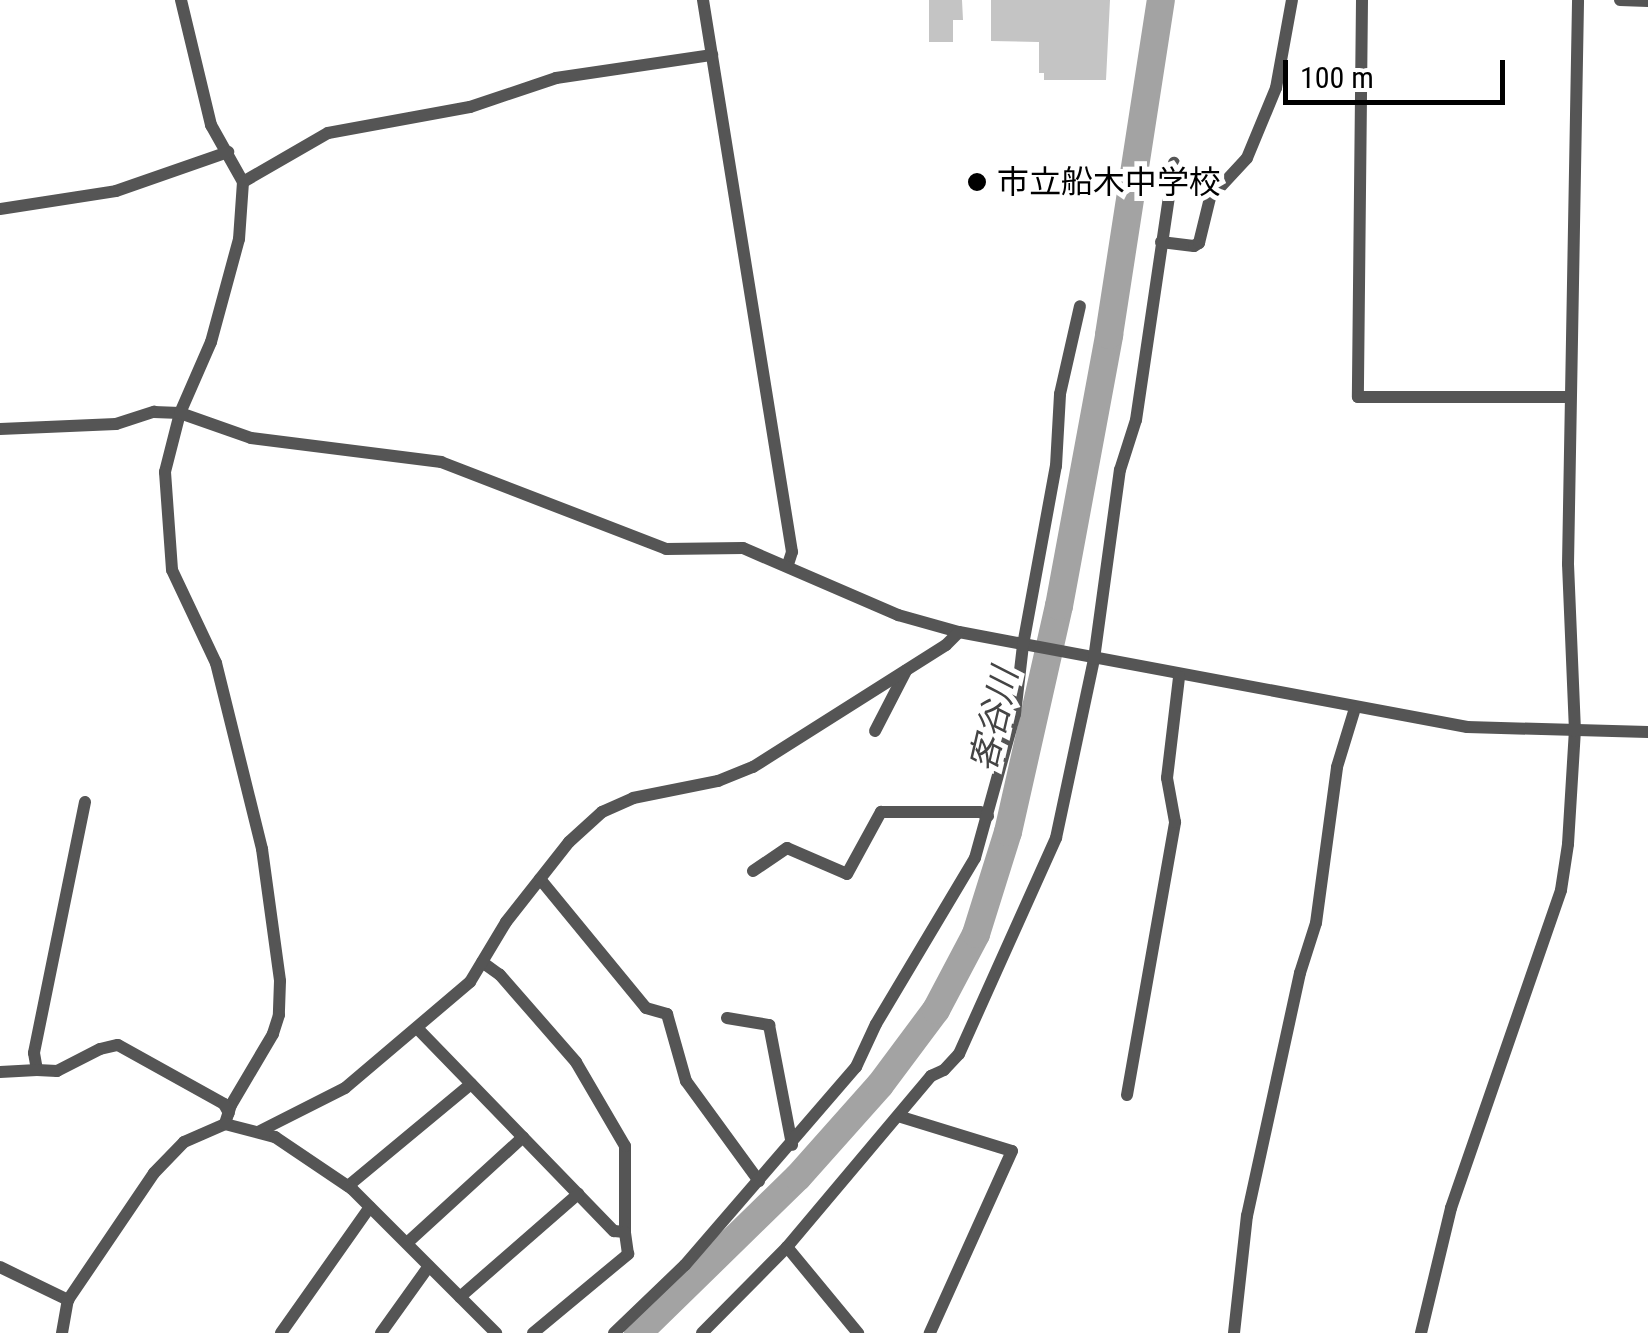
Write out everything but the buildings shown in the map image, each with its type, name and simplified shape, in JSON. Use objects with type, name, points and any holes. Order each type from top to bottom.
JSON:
[{"type":"street","points":[[62,1333],[68,1300],[154,1173],[184,1142],[227,1119],[279,1015],[280,980],[262,850],[216,663],[172,570],[165,472],[180,413],[211,342],[234,256],[243,182],[210,126],[181,0]]},
{"type":"street","points":[[703,0],[792,552],[788,564]]},
{"type":"street","points":[[1161,242],[1194,246],[1199,243],[1210,198],[1247,158],[1276,88],[1292,0]]},
{"type":"street","points":[[1362,0],[1358,396],[1569,397]]},
{"type":"street","points":[[1421,1333],[1451,1208],[1561,890],[1574,732],[1568,582],[1569,397],[1578,0]]},
{"type":"street","points":[[1620,0],[1648,1]]},
{"type":"street","points":[[243,182],[328,133],[470,106],[556,78],[712,55]]},
{"type":"street","points":[[0,209],[116,191],[228,152]]},
{"type":"street","points":[[702,1333],[787,1247],[931,1076],[944,1070],[959,1054],[1056,838],[1091,659],[1120,470],[1136,420],[1174,164]]},
{"type":"street","points":[[614,1333],[685,1265],[856,1066],[876,1024],[975,858],[1015,714],[1056,466],[1060,394],[1080,306]]},
{"type":"street","points":[[0,429],[116,424],[154,412],[180,413],[251,438],[440,462],[666,550],[743,548],[788,564],[898,615],[959,632],[1179,677],[1468,727],[1648,732]]},
{"type":"street","points":[[260,1131],[274,1120],[345,1088],[470,982],[540,878],[568,842],[602,812],[633,798],[718,781],[754,766],[906,671],[959,632]]},
{"type":"street","points":[[875,731],[906,671]]},
{"type":"street","points":[[1126,1095],[1174,822],[1167,778],[1179,677]]},
{"type":"street","points":[[1234,1333],[1246,1216],[1300,973],[1316,923],[1337,767],[1355,708]]},
{"type":"street","points":[[38,1070],[34,1053],[85,802]]},
{"type":"street","points":[[752,871],[787,848],[847,874],[880,812],[988,816]]},
{"type":"street","points":[[540,878],[646,1008],[667,1014],[686,1081],[758,1181]]},
{"type":"street","points":[[482,962],[500,975],[576,1062],[626,1146],[628,1254],[534,1333]]},
{"type":"street","points":[[727,1018],[769,1025],[792,1144]]},
{"type":"street","points":[[417,1028],[614,1231],[626,1232]]},
{"type":"street","points":[[0,1072],[56,1071],[100,1049],[118,1045],[224,1104],[227,1119]]},
{"type":"street","points":[[348,1186],[472,1084]]},
{"type":"street","points":[[898,1116],[1012,1150],[930,1333]]},
{"type":"street","points":[[227,1119],[260,1131],[348,1186],[496,1333]]},
{"type":"street","points":[[406,1243],[522,1137]]},
{"type":"street","points":[[460,1296],[578,1194]]},
{"type":"street","points":[[281,1333],[370,1207]]},
{"type":"street","points":[[787,1247],[858,1333]]},
{"type":"street","points":[[0,1266],[68,1300]]},
{"type":"street","points":[[380,1333],[429,1266]]},
{"type":"waterway","name":"客谷川","points":[[638,1333],[798,1177],[880,1085],[936,1010],[976,934],[1008,832],[1059,606],[1109,335],[1161,0]]},
{"type":"place","name":"市立船木中学校","points":[[977,182]]}]
